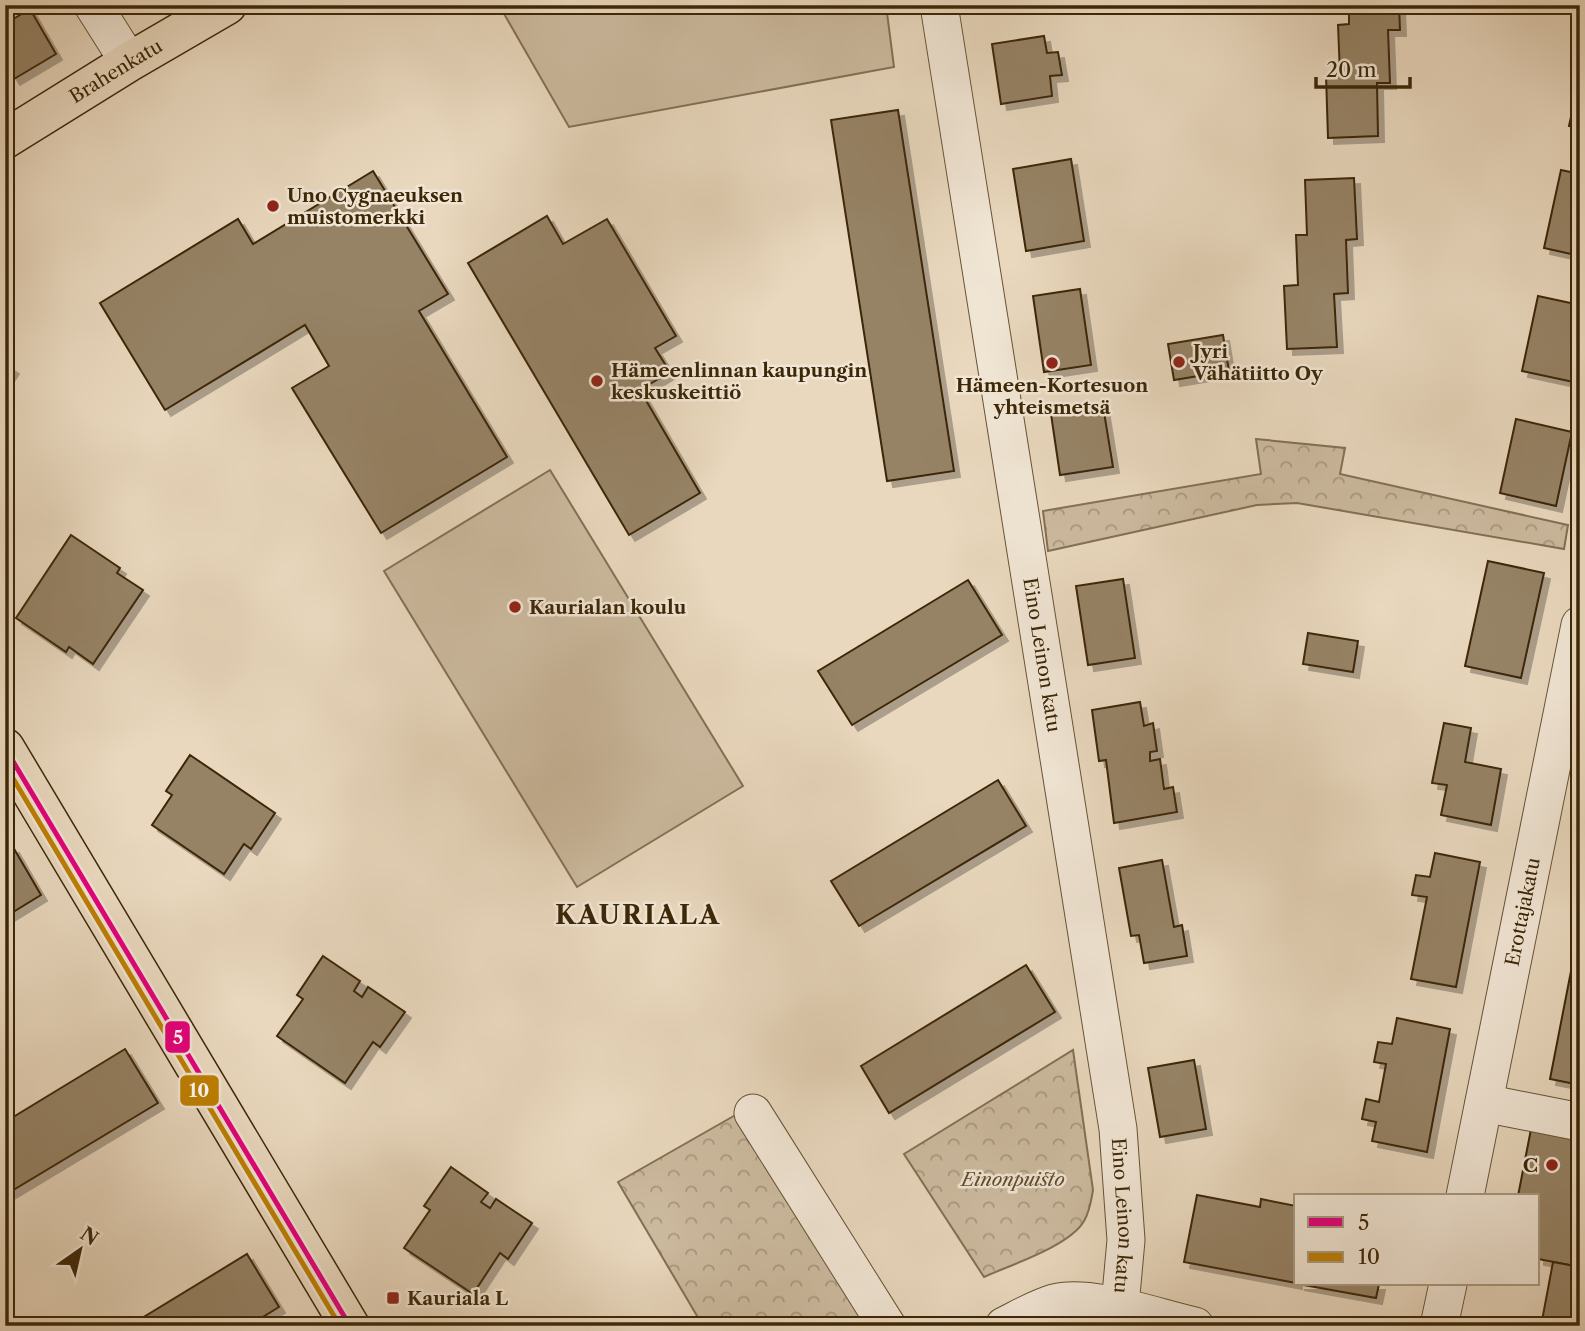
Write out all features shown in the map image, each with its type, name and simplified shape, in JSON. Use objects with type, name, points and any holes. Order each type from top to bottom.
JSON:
[{"type":"main road","name":"Brahenkatu","points":[[5,139],[227,5]]},
{"type":"main road","points":[[5,748],[350,1326]]},
{"type":"street","points":[[93,5],[129,62]]},
{"type":"street","name":"Eino Leinon katu","points":[[939,5],[1118,1129],[1126,1240],[1120,1307]]},
{"type":"street","name":"Erottajakatu","points":[[1465,1194],[1580,625]]},
{"type":"street","points":[[1484,1102],[1580,1122]]},
{"type":"street","points":[[753,1113],[887,1326]]},
{"type":"street","points":[[1439,1326],[1448,1286]]},
{"type":"street","points":[[1004,1326],[1041,1308],[1066,1301],[1120,1307],[1195,1326]]},
{"type":"green space","points":[[499,5],[886,5],[894,67],[569,127]]},
{"type":"green space","points":[[1256,439],[1345,448],[1340,474],[1568,525],[1564,549],[1297,503],[1257,505],[1048,551],[1043,511],[1261,474]]},
{"type":"green space","points":[[550,470],[743,786],[577,887],[384,571]]},
{"type":"green space","name":"Einonpuisto","points":[[1073,1050],[1093,1190],[1088,1213],[1077,1230],[1053,1247],[984,1277],[904,1154]]},
{"type":"green space","points":[[739,1113],[867,1326],[703,1326],[618,1182]]},
{"type":"building","points":[[1349,5],[1399,5],[1400,30],[1388,30],[1390,83],[1377,83],[1378,136],[1328,138],[1326,75],[1340,74],[1338,25],[1349,24]]},
{"type":"building","points":[[30,9],[56,54],[14,79],[5,64],[5,24]]},
{"type":"building","points":[[1044,36],[1047,53],[1058,52],[1062,75],[1050,76],[1052,96],[1001,104],[992,44]]},
{"type":"building","points":[[1580,76],[1580,128],[1569,126]]},
{"type":"building","points":[[898,110],[954,471],[887,481],[831,120]]},
{"type":"building","points":[[1071,159],[1084,241],[1026,251],[1013,169]]},
{"type":"building","points":[[1561,170],[1580,174],[1580,256],[1544,248]]},
{"type":"building","points":[[373,171],[448,294],[419,311],[507,457],[381,533],[292,388],[329,366],[305,325],[165,410],[100,303],[238,219],[253,244]]},
{"type":"building","points":[[1354,178],[1357,239],[1346,240],[1348,293],[1334,294],[1337,347],[1287,349],[1284,286],[1298,285],[1296,235],[1307,235],[1305,180]]},
{"type":"building","name":"Hämeenlinnan kaupungin keskuskeittiö","points":[[547,216],[563,244],[607,219],[676,336],[655,348],[670,372],[640,390],[700,493],[629,535],[468,263]]},
{"type":"building","points":[[1080,289],[1091,365],[1044,372],[1033,296]]},
{"type":"building","points":[[1538,296],[1580,305],[1578,383],[1522,371]]},
{"type":"building","points":[[1223,335],[1229,371],[1174,380],[1168,344]]},
{"type":"building","points":[[5,363],[13,368],[5,380]]},
{"type":"building","points":[[1103,406],[1113,467],[1060,475],[1051,414]]},
{"type":"building","points":[[1516,419],[1572,432],[1556,506],[1500,493]]},
{"type":"building","points":[[71,535],[120,568],[117,573],[143,590],[93,664],[69,647],[66,652],[16,618]]},
{"type":"building","points":[[1488,561],[1544,573],[1521,678],[1465,666]]},
{"type":"building","points":[[1123,579],[1135,658],[1088,665],[1076,586]]},
{"type":"building","points":[[968,580],[1002,635],[852,725],[818,671]]},
{"type":"building","points":[[1308,633],[1358,641],[1353,672],[1303,664]]},
{"type":"building","points":[[1140,702],[1144,726],[1153,723],[1157,751],[1150,752],[1150,761],[1160,759],[1164,789],[1173,787],[1177,812],[1114,823],[1106,760],[1099,761],[1092,710]]},
{"type":"building","points":[[1444,723],[1471,728],[1465,762],[1501,769],[1491,825],[1441,815],[1447,785],[1432,783]]},
{"type":"building","points":[[190,755],[275,813],[251,849],[244,844],[224,874],[152,825],[172,795],[166,791]]},
{"type":"building","points":[[998,780],[1026,826],[859,926],[831,881]]},
{"type":"building","points":[[13,847],[41,895],[5,917],[5,852]]},
{"type":"building","points":[[1435,853],[1480,862],[1456,987],[1411,979],[1427,897],[1412,895],[1416,875],[1430,877]]},
{"type":"building","points":[[1162,860],[1174,927],[1182,925],[1187,956],[1144,963],[1139,935],[1131,936],[1119,868]]},
{"type":"building","points":[[1580,925],[1580,1085],[1550,1079]]},
{"type":"building","points":[[323,956],[360,981],[354,991],[362,997],[368,987],[405,1012],[380,1047],[373,1042],[345,1083],[277,1036],[303,999],[297,995]]},
{"type":"building","points":[[1026,965],[1055,1012],[889,1113],[861,1066]]},
{"type":"building","points":[[1397,1018],[1450,1029],[1427,1152],[1372,1141],[1376,1122],[1362,1119],[1366,1099],[1379,1102],[1386,1064],[1374,1062],[1378,1042],[1392,1044]]},
{"type":"building","points":[[125,1049],[158,1103],[5,1195],[5,1122]]},
{"type":"building","points":[[1194,1060],[1206,1129],[1160,1137],[1148,1068]]},
{"type":"building","name":"C","points":[[1532,1124],[1580,1134],[1580,1267],[1540,1259],[1540,1194],[1518,1194]]},
{"type":"building","points":[[451,1167],[488,1193],[481,1202],[490,1208],[496,1199],[532,1223],[508,1259],[500,1253],[473,1294],[404,1248],[430,1210],[424,1206]]},
{"type":"building","points":[[1197,1195],[1260,1207],[1261,1199],[1294,1206],[1294,1283],[1184,1262]]},
{"type":"building","points":[[247,1254],[279,1307],[248,1326],[129,1326]]},
{"type":"building","points":[[1553,1262],[1580,1267],[1580,1326],[1541,1326]]},
{"type":"building","points":[[1309,1286],[1379,1286],[1376,1298]]},
{"type":"transit line","name":"5","points":[[5,748],[350,1326]]},
{"type":"transit line","name":"10","points":[[5,765],[340,1326]]},
{"type":"place","name":"Uno Cygnaeuksen muistomerkki","points":[[273,206]]},
{"type":"place","name":"Jyri Vähätiitto Oy","points":[[1179,362]]},
{"type":"place","name":"Hämeen-Kortesuon yhteismetsä","points":[[1052,363]]},
{"type":"place","name":"Hämeenlinnan kaupungin keskuskeittiö","points":[[597,381]]},
{"type":"place","name":"Kaurialan koulu","points":[[515,607]]},
{"type":"place","name":"C","points":[[1552,1165]]},
{"type":"place","name":"Kauriala L","points":[[393,1298]]},
{"type":"district","name":"KAURIALA","points":[[638,915]]}]
